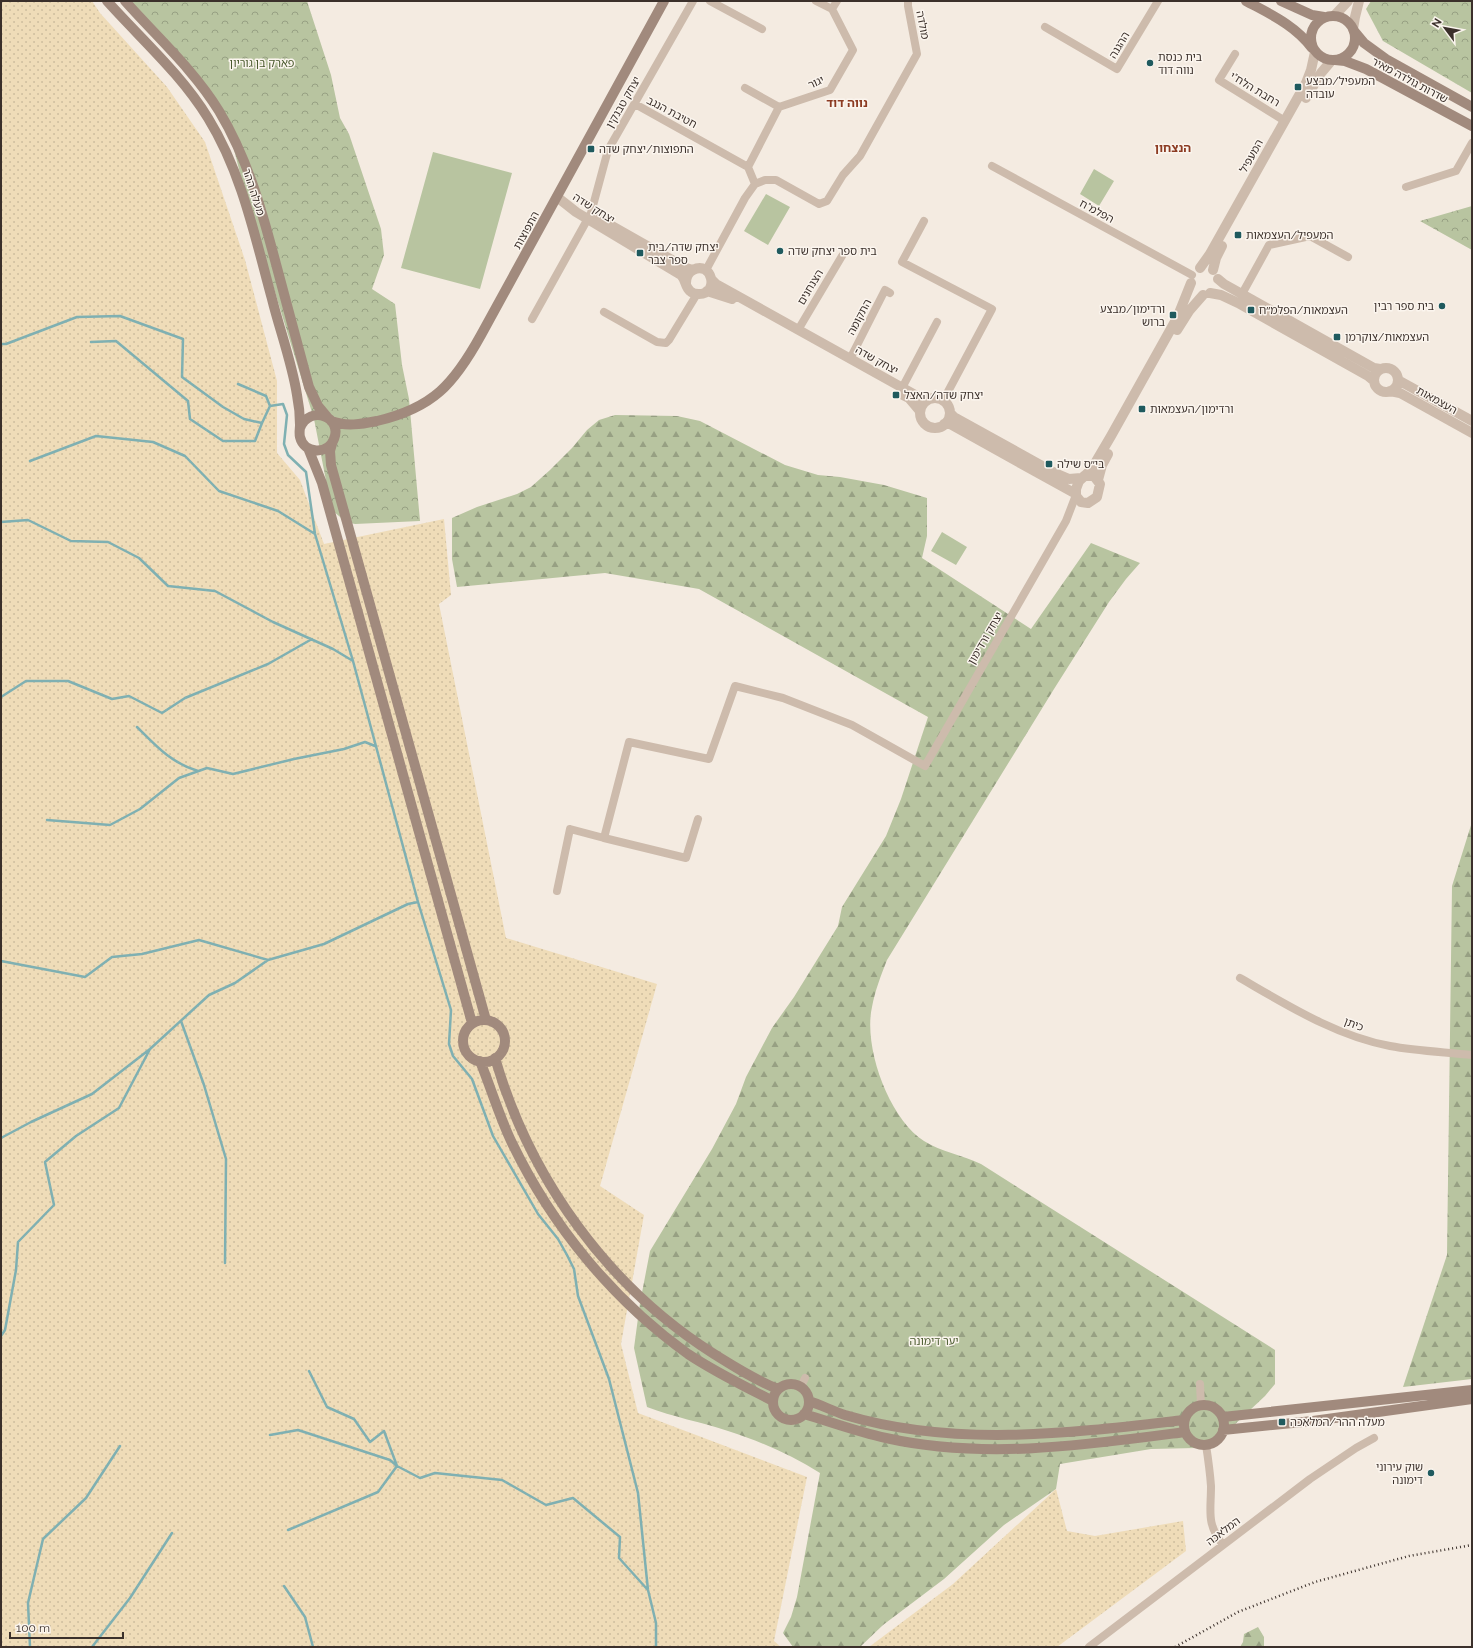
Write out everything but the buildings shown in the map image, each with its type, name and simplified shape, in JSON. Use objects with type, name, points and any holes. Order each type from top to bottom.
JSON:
[{"type":"main road","name":"מעלה ההר","points":[[107,1],[192,95],[211,124],[234,170],[253,228],[297,394],[300,428]]},
{"type":"main road","name":"מעלה ההר","points":[[125,1],[179,58],[203,87],[233,135],[246,164],[259,201],[309,387],[318,406],[330,420]]},
{"type":"main road","name":"התפוצות","points":[[330,420],[347,424],[365,423],[387,418],[416,408],[437,394],[456,376],[467,361],[558,198],[664,1]]},
{"type":"main road","points":[[1246,1],[1290,25],[1302,35],[1322,58],[1334,60],[1341,58],[1351,50],[1354,44],[1354,30],[1346,20],[1335,15],[1324,17],[1312,15],[1281,1]]},
{"type":"main road","points":[[1314,50],[1310,34],[1313,27],[1324,17]]},
{"type":"main road","name":"שדרות גולדה מאיר","points":[[1354,30],[1364,43],[1386,59],[1472,107]]},
{"type":"main road","name":"שדרות גולדה מאיר","points":[[1334,60],[1345,61],[1366,70],[1472,126]]},
{"type":"main road","points":[[472,1023],[322,483],[308,448],[301,439],[300,428],[302,423],[309,417],[319,415],[330,420],[335,430],[330,451],[331,464],[486,1020]]},
{"type":"main road","name":"התפוצות","points":[[333,442],[350,430],[365,423]]},
{"type":"main road","points":[[308,448],[315,451],[322,450],[333,442]]},
{"type":"main road","points":[[486,1020],[498,1025],[504,1036],[503,1048],[495,1058],[480,1061],[473,1059],[464,1048],[464,1034],[472,1023],[486,1020]]},
{"type":"main road","points":[[495,1058],[512,1111],[541,1170],[571,1217],[603,1258],[647,1303],[697,1343],[757,1380],[778,1389]]},
{"type":"main road","points":[[480,1061],[500,1116],[530,1177],[560,1225],[593,1267],[638,1313],[689,1354],[727,1378],[773,1401]]},
{"type":"main road","points":[[803,1382],[808,1395],[806,1411],[804,1414],[798,1419],[785,1420],[775,1412],[773,1401],[778,1389],[789,1384],[803,1382]]},
{"type":"main road","points":[[1223,1417],[1472,1390]]},
{"type":"main road","points":[[1223,1430],[1472,1399]]},
{"type":"main road","points":[[808,1401],[844,1414],[870,1421],[919,1430],[952,1434],[1061,1434],[1184,1420]]},
{"type":"main road","points":[[1201,1405],[1212,1406],[1223,1417],[1223,1430],[1219,1438],[1211,1444],[1206,1445],[1196,1443],[1191,1440],[1185,1432],[1184,1420],[1190,1410],[1201,1405]]},
{"type":"main road","points":[[804,1414],[886,1438],[950,1447],[1020,1449],[1062,1447],[1185,1432]]},
{"type":"street","name":"יצחק טבנקין","points":[[532,319],[589,216],[608,150],[693,1]]},
{"type":"street","points":[[710,1],[762,29]]},
{"type":"street","points":[[816,1],[832,10],[837,1]]},
{"type":"street","name":"מולדה","points":[[755,184],[765,180],[776,180],[819,204],[827,201],[843,175],[860,156],[917,54],[908,1]]},
{"type":"street","name":"ההגנה","points":[[1045,27],[1117,69],[1158,1]]},
{"type":"street","points":[[1335,15],[1348,1]]},
{"type":"street","points":[[1354,30],[1354,17],[1360,1]]},
{"type":"street","name":"יגור","points":[[780,107],[830,90],[853,50],[832,10]]},
{"type":"street","name":"המעפיל","points":[[1194,275],[1210,254],[1306,83],[1311,70],[1314,50]]},
{"type":"street","name":"רחבת הלח\"י","points":[[1235,54],[1219,80],[1285,120]]},
{"type":"street","name":"המעפיל","points":[[1216,275],[1216,258],[1308,93],[1321,72],[1334,60]]},
{"type":"street","points":[[706,270],[744,198],[755,184],[748,167],[780,107],[745,88]]},
{"type":"street","name":"חטיבת הנגב","points":[[635,104],[699,138],[748,167]]},
{"type":"street","points":[[1406,187],[1456,171],[1472,142]]},
{"type":"street","name":"הפלמ\"ח","points":[[992,166],[1194,275]]},
{"type":"street","name":"יצחק שדה","points":[[558,198],[573,204],[589,216],[681,275],[686,283]]},
{"type":"street","name":"יצחק שדה","points":[[589,216],[686,268],[693,270]]},
{"type":"street","points":[[924,220],[902,262],[992,309],[943,401]]},
{"type":"street","points":[[1242,294],[1269,245],[1310,236],[1348,257]]},
{"type":"street","name":"הצנחנים","points":[[798,330],[842,256]]},
{"type":"street","points":[[1078,497],[1076,489],[1082,477],[1088,472],[1095,462],[1173,325],[1182,308],[1194,275],[1208,267],[1224,284],[1374,368],[1388,368],[1392,370],[1397,376],[1398,380],[1395,387],[1390,391],[1381,391],[1375,386],[1375,374],[1380,369]]},
{"type":"street","points":[[698,268],[706,270],[712,280],[708,291],[697,294],[690,291],[686,283],[687,275],[698,268]]},
{"type":"street","points":[[1194,275],[1195,291],[1221,295],[1238,303],[1368,376],[1374,381]]},
{"type":"street","points":[[1098,480],[1090,475],[1069,479],[1055,473],[954,417],[950,413],[948,406],[943,401],[936,398],[923,403],[920,416],[925,425],[934,428],[944,424],[950,424],[1078,497],[1091,502],[1097,497],[1099,487],[1098,480],[1102,465],[1183,320],[1194,303],[1217,286],[1216,275]]},
{"type":"street","name":"יצחק שדה","points":[[712,280],[716,284],[919,398],[928,400]]},
{"type":"street","name":"התקומה","points":[[850,359],[885,290],[890,293]]},
{"type":"street","name":"יצחק שדה","points":[[708,291],[726,296],[909,398],[920,411]]},
{"type":"street","points":[[604,312],[657,342],[666,343],[697,294]]},
{"type":"street","points":[[902,388],[937,322]]},
{"type":"street","name":"העצמאות","points":[[1398,380],[1472,421]]},
{"type":"street","name":"העצמאות","points":[[1390,391],[1400,393],[1472,433]]},
{"type":"street","points":[[944,424],[950,413]]},
{"type":"street","name":"יצחק ורדימון","points":[[604,838],[629,742],[709,759],[735,686],[783,698],[852,725],[925,766],[1066,521],[1078,497]]},
{"type":"street","points":[[557,891],[570,829],[686,858],[698,819]]},
{"type":"street","name":"כיתן","points":[[1240,978],[1302,1013],[1361,1038],[1389,1046],[1472,1055]]},
{"type":"street","points":[[1200,1384],[1201,1405]]},
{"type":"street","name":"המלאכה","points":[[1089,1647],[1310,1479],[1356,1448],[1374,1438]]},
{"type":"street","points":[[1206,1445],[1210,1478],[1210,1520],[1212,1528],[1222,1545]]},
{"type":"green space","name":"פארק בן גוריון","points":[[130,1],[307,1],[331,75],[340,118],[349,134],[381,229],[384,255],[372,289],[395,304],[402,365],[409,399],[420,521],[355,524],[346,522],[333,511],[314,419],[241,177],[226,118]]},
{"type":"green space","points":[[1371,1],[1472,1],[1472,93],[1383,41],[1366,9]]},
{"type":"green space","points":[[433,152],[512,173],[480,289],[401,268]]},
{"type":"green space","points":[[1094,169],[1114,181],[1099,206],[1080,194]]},
{"type":"green space","points":[[766,194],[790,207],[768,245],[744,231]]},
{"type":"green space","points":[[1472,206],[1472,250],[1420,221]]},
{"type":"green space","name":"יער דימונה","points":[[615,415],[677,416],[700,421],[785,465],[818,475],[840,477],[884,485],[927,498],[927,536],[922,558],[1031,629],[1091,543],[1140,563],[1109,602],[887,960],[876,989],[872,1007],[870,1023],[871,1042],[875,1061],[890,1099],[911,1131],[931,1145],[981,1164],[1275,1350],[1275,1384],[1265,1396],[1233,1426],[1196,1448],[1151,1449],[1060,1464],[1056,1489],[1004,1525],[944,1579],[883,1625],[860,1647],[793,1647],[783,1633],[791,1617],[797,1597],[820,1473],[787,1454],[752,1439],[647,1407],[634,1348],[640,1303],[650,1251],[712,1149],[736,1104],[746,1077],[772,1028],[794,997],[838,926],[842,907],[886,836],[901,799],[928,717],[699,589],[605,573],[457,587],[452,559],[452,518],[477,507],[517,494],[531,487],[572,448],[587,430],[599,420]]},
{"type":"green space","points":[[942,532],[967,547],[956,565],[931,551]]},
{"type":"green space","points":[[1472,822],[1472,1379],[1403,1387],[1447,1255],[1452,886]]},
{"type":"green space","points":[[1258,1627],[1264,1637],[1264,1647],[1240,1647],[1243,1642],[1244,1634]]},
{"type":"sand","points":[[1,1],[92,1],[100,13],[167,87],[205,142],[245,260],[277,381],[277,453],[300,480],[324,544],[444,519],[451,595],[439,604],[506,938],[657,984],[600,1186],[644,1215],[621,1344],[638,1413],[807,1477],[774,1641],[781,1647],[1,1647]]},
{"type":"sand","points":[[1056,1489],[1067,1531],[1095,1536],[1183,1521],[1186,1551],[1057,1647],[869,1647],[953,1584]]},
{"type":"waterway","points":[[1,344],[6,344],[77,317],[120,316],[183,339],[182,377],[223,407],[244,419],[262,423],[270,406],[283,404],[287,415],[284,444],[288,455],[306,472],[315,534],[353,661],[418,902],[451,1010],[449,1044],[453,1056],[472,1079],[493,1136],[538,1214],[558,1239],[574,1269],[578,1296],[609,1379],[638,1493],[648,1590],[656,1623],[656,1647]]},
{"type":"waterway","points":[[91,342],[116,341],[188,401],[190,419],[223,441],[255,441],[262,423]]},
{"type":"waterway","points":[[238,384],[266,396],[270,406]]},
{"type":"waterway","points":[[30,461],[96,436],[153,442],[185,456],[219,491],[278,511],[315,534]]},
{"type":"waterway","points":[[1,522],[28,520],[71,541],[108,542],[139,558],[168,586],[215,591],[273,622],[333,649],[353,661]]},
{"type":"waterway","points":[[1,697],[26,681],[68,681],[112,699],[129,696],[162,713],[185,698],[268,664],[312,639]]},
{"type":"waterway","points":[[137,727],[172,759],[188,768],[198,771]]},
{"type":"waterway","points":[[47,820],[110,825],[140,809],[179,778],[207,768],[233,774],[294,759],[344,749],[365,742],[375,746]]},
{"type":"waterway","points":[[1,961],[85,977],[112,957],[142,954],[199,940],[268,960],[324,944],[408,904],[418,902]]},
{"type":"waterway","points":[[1,1138],[31,1122],[92,1094],[150,1049],[209,995],[235,983],[268,960]]},
{"type":"waterway","points":[[181,1021],[204,1085],[226,1159],[225,1263]]},
{"type":"waterway","points":[[1,1336],[5,1330],[16,1270],[18,1242],[54,1205],[45,1162],[76,1136],[119,1108],[150,1049]]},
{"type":"waterway","points":[[288,1530],[378,1492],[397,1466],[384,1431],[370,1442],[354,1419],[327,1407],[309,1371]]},
{"type":"waterway","points":[[270,1435],[298,1430],[390,1460],[397,1466],[420,1478],[435,1473],[502,1480],[546,1505],[573,1498],[620,1537],[619,1558],[647,1589]]},
{"type":"waterway","points":[[30,1647],[28,1603],[43,1539],[86,1498],[120,1446]]},
{"type":"waterway","points":[[92,1647],[130,1598],[172,1533]]},
{"type":"waterway","points":[[284,1586],[305,1617],[313,1647]]},
{"type":"railway","points":[[1175,1647],[1238,1612],[1315,1582],[1409,1556],[1472,1545]]},
{"type":"place","name":"בית כנסת נווה דוד","points":[[1150,63]]},
{"type":"place","name":"המעפיל/מבצע עובדה","points":[[1298,87]]},
{"type":"place","name":"התפוצות/יצחק שדה","points":[[591,149]]},
{"type":"place","name":"המעפיל/העצמאות","points":[[1238,235]]},
{"type":"place","name":"בית ספר יצחק שדה","points":[[780,251]]},
{"type":"place","name":"יצחק שדה/בית ספר צבר","points":[[640,253]]},
{"type":"place","name":"בית ספר רבין","points":[[1442,306]]},
{"type":"place","name":"העצמאות/הפלמ״ח","points":[[1251,310]]},
{"type":"place","name":"ורדימון/מבצע ברוש","points":[[1173,315]]},
{"type":"place","name":"העצמאות/צוקרמן","points":[[1337,337]]},
{"type":"place","name":"יצחק שדה/האצל","points":[[896,395]]},
{"type":"place","name":"ורדימון/העצמאות","points":[[1142,409]]},
{"type":"place","name":"בי״ס שילה","points":[[1049,464]]},
{"type":"place","name":"מעלה ההר/המלאכה","points":[[1282,1422]]},
{"type":"place","name":"שוק עירוני דימונה","points":[[1431,1473]]},
{"type":"district","name":"נווה דוד","points":[[847,103]]},
{"type":"district","name":"הנצחון","points":[[1173,148]]}]
